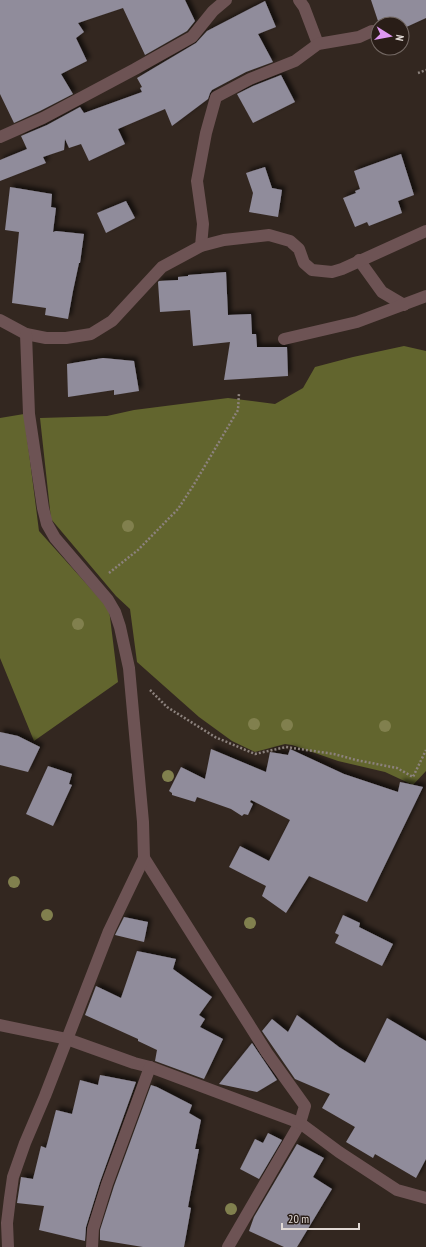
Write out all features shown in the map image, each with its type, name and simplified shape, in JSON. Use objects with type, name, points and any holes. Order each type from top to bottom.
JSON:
[{"type":"street","points":[[0,137],[43,118],[192,37],[213,11],[226,0]]},
{"type":"street","points":[[299,0],[304,7],[318,44]]},
{"type":"street","points":[[200,246],[203,224],[197,182],[206,133],[216,97],[250,79],[295,61],[318,44],[359,37],[370,32]]},
{"type":"street","points":[[0,320],[26,334],[46,338],[66,338],[91,334],[112,321],[162,267],[200,246],[224,240],[269,235],[290,241],[299,249],[304,263],[312,270],[332,272],[342,269],[426,231]]},
{"type":"street","points":[[360,260],[382,292],[404,305]]},
{"type":"street","points":[[284,339],[356,322],[426,296]]},
{"type":"street","points":[[8,1247],[7,1223],[14,1177],[25,1143],[109,931],[144,858],[144,822],[129,668],[120,627],[115,612],[108,600],[55,538],[47,524],[29,414],[26,334]]},
{"type":"street","points":[[144,858],[263,1046],[306,1106],[300,1123],[228,1247]]},
{"type":"street","points":[[0,1025],[67,1039],[134,1063],[150,1067],[300,1123],[339,1152],[397,1190],[426,1198]]},
{"type":"street","points":[[92,1247],[93,1229],[107,1184],[150,1067]]},
{"type":"path","points":[[418,73],[426,70]]},
{"type":"path","points":[[94,585],[138,550],[178,509],[238,410],[239,393]]},
{"type":"path","points":[[129,668],[167,707],[215,737],[255,754],[286,746],[334,754],[397,768],[414,777],[426,750]]},
{"type":"green space","points":[[404,346],[426,351],[426,771],[413,785],[385,772],[338,761],[292,745],[285,744],[255,752],[232,741],[199,717],[137,662],[130,609],[116,596],[51,519],[40,418],[107,416],[134,410],[228,398],[275,404],[303,388],[315,367]]},
{"type":"green space","points":[[24,414],[39,531],[109,609],[118,682],[34,741],[0,658],[0,418]]},
{"type":"building","points":[[0,0],[185,0],[195,21],[187,31],[145,55],[123,8],[78,23],[84,32],[76,38],[87,61],[61,74],[73,94],[14,123],[0,94]]},
{"type":"building","points":[[371,0],[426,0],[426,18],[410,25],[410,16],[376,16]]},
{"type":"building","points":[[265,1],[276,27],[258,34],[273,62],[246,72],[212,90],[208,99],[172,126],[165,109],[118,129],[125,144],[89,161],[81,144],[69,148],[65,139],[64,150],[43,157],[46,163],[0,181],[0,160],[27,149],[21,136],[47,125],[80,107],[84,113],[142,92],[140,88],[142,87],[137,78],[196,43],[207,31]]},
{"type":"building","points":[[281,75],[295,102],[253,123],[237,94]]},
{"type":"building","points":[[401,154],[414,195],[398,201],[402,213],[369,226],[367,222],[355,227],[343,198],[356,193],[355,191],[360,189],[354,171]]},
{"type":"building","points":[[265,167],[272,188],[282,190],[278,217],[249,212],[253,193],[246,173]]},
{"type":"building","points":[[10,187],[52,194],[51,207],[56,208],[53,232],[84,234],[80,263],[68,319],[45,315],[46,308],[12,303],[19,232],[5,230]]},
{"type":"building","points":[[126,201],[135,218],[106,233],[97,213]]},
{"type":"building","points":[[226,272],[228,315],[251,314],[252,334],[256,334],[257,347],[287,347],[288,376],[224,380],[230,342],[193,346],[190,310],[160,312],[159,281],[178,280],[178,277],[188,275]]},
{"type":"building","points":[[103,358],[134,361],[139,391],[114,395],[114,390],[68,397],[67,364]]},
{"type":"building","points":[[0,732],[18,736],[40,747],[28,772],[0,765]]},
{"type":"building","points":[[211,749],[266,772],[270,752],[288,755],[290,749],[344,774],[398,792],[400,782],[423,787],[367,902],[309,876],[286,913],[262,896],[266,886],[229,867],[240,846],[269,861],[290,820],[251,800],[250,802],[253,804],[248,815],[244,814],[242,816],[231,809],[197,797],[195,802],[172,795],[169,791],[181,767],[205,779]]},
{"type":"building","points":[[48,766],[72,774],[69,784],[72,785],[53,826],[26,814]]},
{"type":"building","points":[[343,915],[360,923],[359,927],[393,944],[382,966],[335,943],[339,935],[335,933]]},
{"type":"building","points":[[124,917],[148,922],[144,942],[115,935]]},
{"type":"building","points":[[137,951],[176,959],[173,969],[212,997],[199,1015],[205,1019],[200,1027],[223,1039],[204,1079],[155,1061],[157,1050],[138,1041],[138,1039],[85,1015],[96,986],[121,998]]},
{"type":"building","points":[[297,1015],[339,1047],[365,1063],[387,1018],[426,1041],[426,1159],[416,1178],[375,1154],[373,1158],[346,1142],[355,1127],[322,1108],[330,1094],[295,1079],[262,1031],[272,1019],[288,1032]]},
{"type":"building","points":[[252,1043],[277,1080],[257,1092],[219,1084]]},
{"type":"building","points":[[100,1075],[136,1082],[100,1182],[86,1227],[85,1241],[39,1230],[44,1206],[17,1203],[21,1177],[33,1179],[41,1146],[46,1148],[56,1110],[72,1114],[80,1080],[98,1085]]},
{"type":"building","points":[[151,1085],[192,1105],[189,1113],[201,1120],[195,1149],[199,1149],[188,1207],[191,1208],[184,1247],[143,1247],[100,1240],[100,1230],[114,1186]]},
{"type":"building","points":[[268,1133],[282,1140],[259,1179],[240,1169],[255,1139],[263,1143]]},
{"type":"building","points":[[297,1144],[324,1158],[313,1177],[332,1189],[297,1247],[284,1247],[249,1231],[254,1217]]}]
